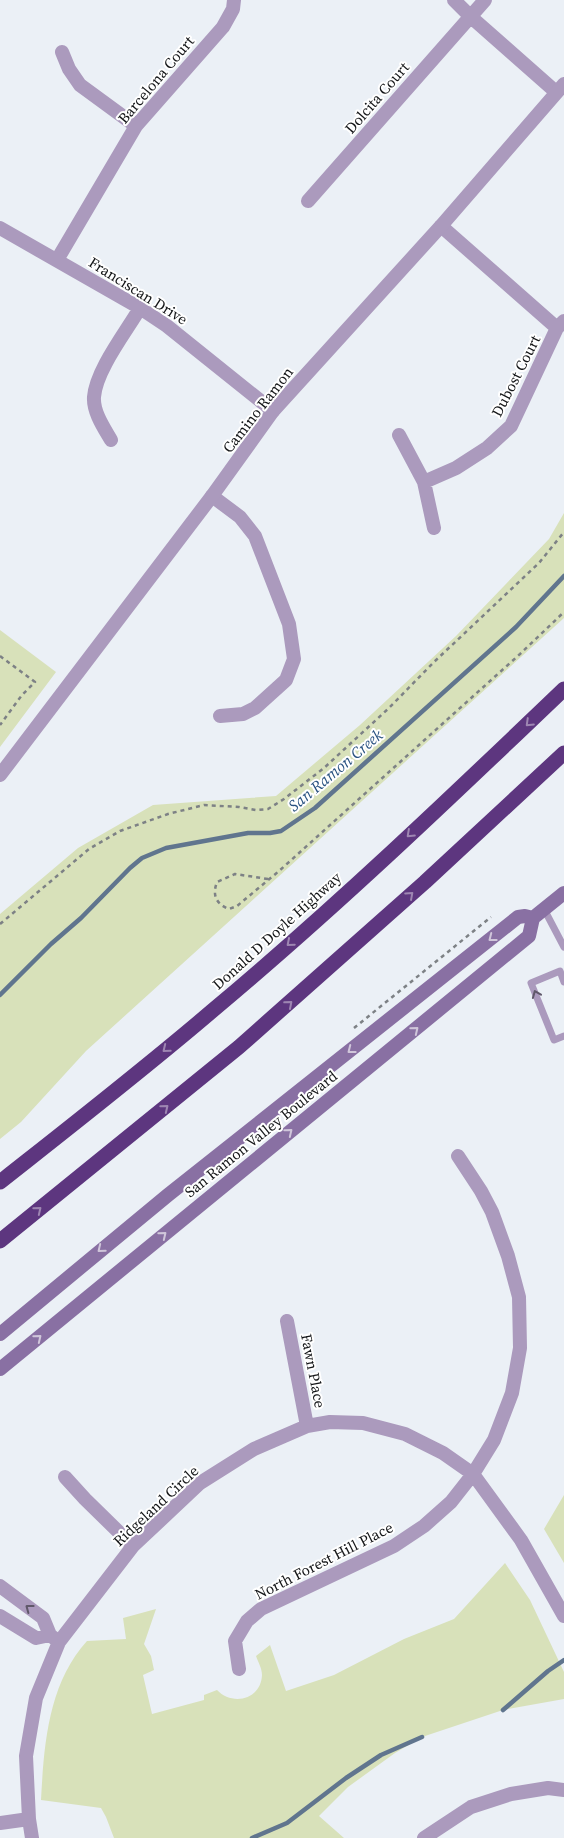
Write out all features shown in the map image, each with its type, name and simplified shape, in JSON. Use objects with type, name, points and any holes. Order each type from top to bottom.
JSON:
[{"type":"highway","name":"Donald D Doyle Highway","points":[[0,1182],[108,1097],[227,998],[394,849],[564,690]]},
{"type":"highway","points":[[0,1241],[239,1047],[425,882],[564,752]]},
{"type":"main road","name":"San Ramon Valley Boulevard","points":[[0,1369],[529,936],[538,914],[564,893]]},
{"type":"main road","name":"San Ramon Valley Boulevard","points":[[0,1334],[176,1189],[518,917],[538,914]]},
{"type":"street","name":"Barcelona Court","points":[[57,260],[136,126],[223,27],[233,9],[234,0]]},
{"type":"street","points":[[454,0],[470,17],[560,88]]},
{"type":"street","name":"Dolcita Court","points":[[308,201],[485,0]]},
{"type":"street","points":[[62,52],[69,69],[80,85],[136,126]]},
{"type":"street","name":"Camino Ramon","points":[[0,775],[212,496],[273,412],[441,226],[560,88]]},
{"type":"street","name":"Dubost Court","points":[[424,482],[456,468],[487,448],[510,426],[561,325],[441,226]]},
{"type":"street","name":"Franciscan Drive","points":[[0,228],[140,308],[166,326],[273,412]]},
{"type":"street","points":[[111,440],[99,420],[94,398],[99,376],[140,308]]},
{"type":"street","points":[[399,435],[424,482],[434,528]]},
{"type":"street","points":[[212,496],[240,517],[254,536],[288,624],[294,659],[286,680],[255,708],[242,714],[220,716]]},
{"type":"street","name":"North Forest Hill Place","points":[[239,1669],[236,1641],[247,1621],[261,1609],[394,1546],[424,1526],[451,1502],[473,1474],[494,1440],[512,1393],[520,1348],[518,1297],[508,1256],[492,1212],[458,1156]]},
{"type":"street","name":"Fawn Place","points":[[288,1322],[307,1426]]},
{"type":"street","name":"Ridgeland Circle","points":[[32,1838],[29,1819],[26,1756],[36,1698],[54,1639],[134,1546],[200,1483],[254,1449],[307,1426],[330,1422],[363,1423],[405,1434],[443,1453],[473,1474],[521,1540],[564,1616]]},
{"type":"street","points":[[65,1477],[134,1546]]},
{"type":"street","points":[[0,1586],[43,1618],[54,1639]]},
{"type":"street","points":[[0,1616],[36,1638],[54,1639]]},
{"type":"street","points":[[424,1838],[471,1807],[511,1794],[548,1788],[564,1790]]},
{"type":"street","points":[[0,1823],[29,1819]]},
{"type":"lane","points":[[538,914],[564,947]]},
{"type":"lane","points":[[564,982],[560,971],[531,983],[554,1040],[564,1036]]},
{"type":"path","points":[[0,924],[89,849],[120,831],[161,816],[204,805],[268,810],[284,799],[324,768],[388,708],[539,563],[564,532]]},
{"type":"path","points":[[268,879],[235,874],[217,882],[214,892],[219,904],[229,909],[237,906],[268,879],[512,661],[564,612]]},
{"type":"path","points":[[0,656],[35,682],[22,695],[0,725]]},
{"type":"green space","points":[[564,513],[564,618],[86,1051],[21,1122],[0,1139],[0,914],[78,848],[153,805],[276,796],[360,725],[456,636],[549,539]]},
{"type":"green space","points":[[0,630],[56,672],[0,747]]},
{"type":"green space","points":[[564,1495],[564,1563],[544,1529]]},
{"type":"green space","points":[[505,1563],[530,1600],[564,1672],[564,1699],[503,1710],[422,1737],[395,1753],[348,1787],[319,1816],[344,1838],[114,1838],[101,1808],[41,1800],[50,1716],[64,1676],[74,1658],[87,1641],[126,1639],[123,1618],[156,1609],[144,1644],[151,1656],[154,1670],[143,1675],[152,1714],[204,1700],[204,1695],[217,1690],[230,1698],[245,1698],[251,1695],[257,1690],[262,1675],[256,1656],[270,1645],[286,1691],[334,1675],[404,1639],[454,1619]]},
{"type":"waterway","name":"San Ramon Creek","points":[[0,995],[142,858],[166,848],[248,833],[281,831],[315,808],[516,627],[564,576]]},
{"type":"waterway","points":[[503,1710],[548,1671],[564,1660]]},
{"type":"waterway","points":[[252,1838],[287,1823],[346,1778],[381,1755],[422,1737]]}]
